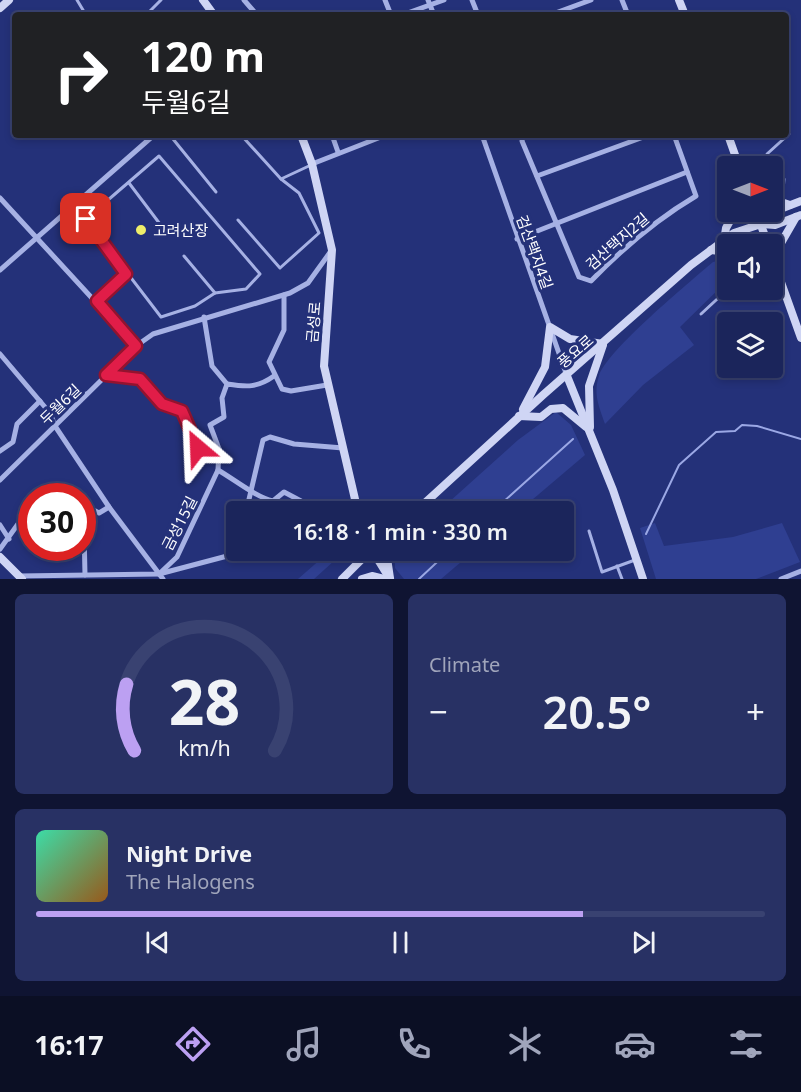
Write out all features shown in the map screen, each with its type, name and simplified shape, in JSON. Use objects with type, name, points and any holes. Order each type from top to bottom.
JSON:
[{"type":"main road","points":[[0,8],[9,0]]},
{"type":"main road","name":"금성로","points":[[302,138],[312,164],[332,250],[324,344],[327,385],[355,501]]},
{"type":"main road","points":[[729,138],[735,156]]},
{"type":"main road","points":[[761,224],[770,213],[786,204],[801,201]]},
{"type":"main road","points":[[761,224],[775,225],[799,216]]},
{"type":"main road","points":[[783,241],[799,216]]},
{"type":"main road","points":[[761,224],[764,234]]},
{"type":"main road","name":"풍요로","points":[[733,234],[761,224]]},
{"type":"main road","name":"풍요로","points":[[427,501],[519,416],[717,246]]},
{"type":"main road","points":[[711,250],[717,251]]},
{"type":"main road","points":[[783,285],[801,338]]},
{"type":"main road","points":[[550,327],[570,339],[603,344],[589,386],[590,430],[563,408],[551,409],[541,417],[519,416],[545,367],[550,327]]},
{"type":"main road","points":[[567,376],[590,430],[644,579]]},
{"type":"main road","points":[[0,557],[3,563],[20,578]]},
{"type":"main road","points":[[342,579],[360,561]]},
{"type":"main road","points":[[378,561],[390,579]]},
{"type":"main road","points":[[387,561],[390,579]]},
{"type":"main road","points":[[362,579],[372,576],[384,579]]},
{"type":"street","points":[[245,1],[253,0]]},
{"type":"street","points":[[408,12],[428,2],[444,0]]},
{"type":"street","points":[[558,12],[591,0]]},
{"type":"street","points":[[0,270],[151,138]]},
{"type":"street","points":[[333,138],[338,152]]},
{"type":"street","points":[[312,164],[378,138]]},
{"type":"street","name":"검산택지4길","points":[[483,138],[567,376]]},
{"type":"street","name":"검산택지2길","points":[[522,138],[579,277],[591,281],[621,250],[674,209],[696,196],[675,138]]},
{"type":"street","points":[[537,176],[641,138]]},
{"type":"street","name":"검산택지2길","points":[[557,225],[687,172]]},
{"type":"street","points":[[0,198],[136,346]]},
{"type":"street","points":[[517,239],[557,225]]},
{"type":"street","name":"두월6길","points":[[0,480],[136,346],[153,334],[204,316],[284,295],[308,283],[332,250]]},
{"type":"street","points":[[284,295],[284,330],[269,362],[274,376],[282,389],[327,385]]},
{"type":"street","points":[[204,316],[212,366],[226,384],[250,388],[260,386],[274,376]]},
{"type":"street","points":[[0,354],[50,413],[55,426],[109,507],[161,577]]},
{"type":"street","points":[[106,375],[140,379],[162,404],[182,411],[198,448],[219,449]]},
{"type":"street","name":"금성15길","points":[[161,577],[177,557],[218,470],[219,449],[210,425],[224,417],[222,398],[226,384]]},
{"type":"street","points":[[0,450],[13,442],[17,424],[40,401]]},
{"type":"street","points":[[248,501],[263,440],[270,437],[294,444],[343,448]]},
{"type":"street","points":[[218,470],[251,489],[261,498],[273,501],[284,492],[301,501]]},
{"type":"street","points":[[96,511],[99,513],[109,507]]},
{"type":"street","points":[[0,525],[9,539]]},
{"type":"street","points":[[0,549],[18,525]]},
{"type":"street","points":[[20,578],[85,575],[161,577],[226,557]]},
{"type":"street","points":[[85,561],[85,575]]},
{"type":"street","points":[[781,579],[801,571]]},
{"type":"lane","points":[[149,12],[161,0]]},
{"type":"lane","points":[[174,138],[216,192]]},
{"type":"lane","points":[[238,220],[280,268],[319,233],[299,193],[281,179],[244,138]]},
{"type":"lane","points":[[784,138],[766,154],[784,179],[786,204]]},
{"type":"lane","points":[[159,156],[260,274],[246,289],[215,293],[195,306],[160,317],[86,219],[129,183],[159,156]]},
{"type":"lane","points":[[281,179],[312,164]]},
{"type":"lane","points":[[129,183],[166,231]]},
{"type":"lane","points":[[184,256],[215,293]]},
{"type":"lane","points":[[97,301],[126,274]]},
{"type":"lane","points":[[701,314],[717,299]]},
{"type":"lane","points":[[50,413],[61,397],[88,393]]},
{"type":"lane","points":[[589,531],[602,572],[637,560]]},
{"type":"lane","points":[[617,567],[622,579]]},
{"type":"shaded area","points":[[717,261],[717,291],[680,327],[694,345],[643,385],[605,424],[597,389],[599,376],[605,365],[632,334],[713,262]]},
{"type":"shaded area","points":[[556,412],[571,425],[585,455],[531,501],[450,501],[518,440]]},
{"type":"shaded area","points":[[655,523],[664,546],[733,537],[782,523],[800,562],[756,579],[656,579],[640,528]]},
{"type":"shaded area","points":[[319,561],[334,561],[314,579],[298,579]]},
{"type":"shaded area","points":[[395,561],[462,561],[441,579],[404,579],[395,568]]},
{"type":"waterway","points":[[646,534],[679,465],[716,432],[735,431],[742,425],[757,426],[801,439]]},
{"type":"waterway","points":[[504,501],[573,439]]},
{"type":"waterway","points":[[419,579],[438,561]]},
{"type":"place","name":"고려산장","points":[[141,230]]},
{"type":"route","points":[[86,219],[126,274],[97,301],[136,346],[106,375],[140,379],[149,386],[162,404],[182,411],[194,444],[198,448]]}]
